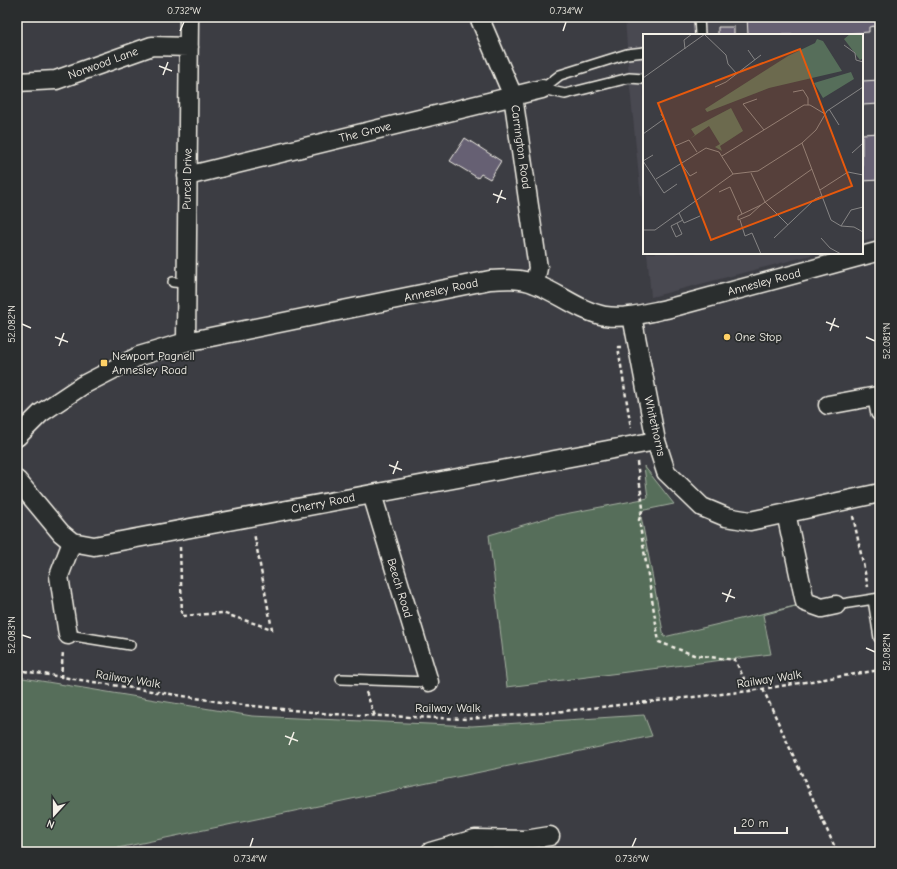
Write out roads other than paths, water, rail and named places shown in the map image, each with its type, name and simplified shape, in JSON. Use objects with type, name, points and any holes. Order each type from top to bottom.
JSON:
[{"type":"street","name":"Purcel Drive","points":[[186,342],[180,283],[187,176],[189,17]]},
{"type":"street","name":"Carrington Road","points":[[479,17],[513,96],[538,268],[535,283]]},
{"type":"street","name":"Norwood Lane","points":[[17,82],[56,80],[152,46],[189,47]]},
{"type":"street","name":"The Grove","points":[[187,176],[542,89]]},
{"type":"street","name":"Annesley Road","points":[[17,437],[41,413],[83,385],[139,356],[186,342],[490,280],[514,279],[535,283],[580,308],[605,316],[632,316],[666,309],[880,251]]},
{"type":"street","name":"Whitethorns","points":[[632,316],[656,441],[666,472],[702,507],[726,517],[750,521],[880,493]]},
{"type":"street","points":[[828,405],[877,396],[880,412]]},
{"type":"street","name":"Cherry Road","points":[[72,542],[94,546],[656,441]]},
{"type":"street","points":[[17,480],[61,533],[72,542],[59,576],[68,635]]},
{"type":"street","name":"Beech Road","points":[[372,494],[429,682]]},
{"type":"street","points":[[786,513],[805,602],[822,608],[836,605]]},
{"type":"street","points":[[430,852],[475,839],[525,840],[550,836]]},
{"type":"lane","points":[[699,17],[700,34]]},
{"type":"lane","points":[[542,89],[560,75],[627,54],[643,52]]},
{"type":"lane","points":[[542,89],[565,94],[629,78],[643,79]]},
{"type":"lane","points":[[836,605],[874,599],[879,638]]},
{"type":"lane","points":[[68,635],[130,645]]},
{"type":"lane","points":[[341,679],[429,682]]},
{"type":"place","name":"One Stop","points":[[727,337]]},
{"type":"place","name":"Newport Pagnell Annesley Road","points":[[104,363]]}]
